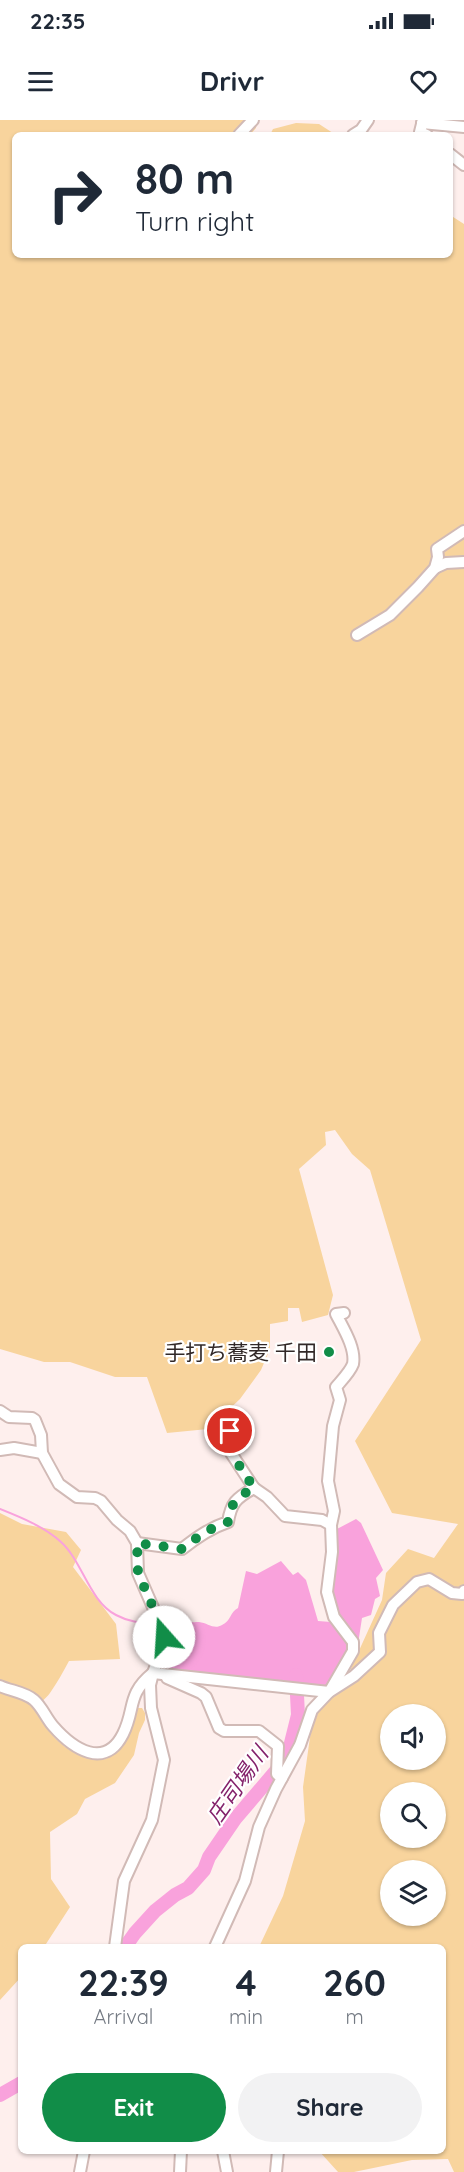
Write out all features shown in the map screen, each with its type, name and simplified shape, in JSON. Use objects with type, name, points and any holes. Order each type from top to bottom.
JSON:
[{"type":"street","points":[[242,132],[253,120]]},
{"type":"street","points":[[358,132],[368,120]]},
{"type":"street","points":[[423,121],[464,127]]},
{"type":"street","points":[[435,568],[438,557],[437,549],[464,531]]},
{"type":"street","points":[[357,635],[390,615],[435,568],[446,563],[464,562]]},
{"type":"street","points":[[216,1944],[245,1881],[259,1827],[300,1745],[312,1710],[329,1692],[353,1651],[353,1642],[334,1617],[327,1592],[334,1511],[328,1481],[333,1426],[340,1400],[336,1387],[353,1362],[349,1341],[336,1314],[344,1313]]},
{"type":"street","points":[[0,1411],[9,1417],[35,1420],[42,1453],[55,1477],[65,1489],[77,1497],[95,1498],[101,1501],[117,1520],[127,1527],[137,1543],[138,1573],[161,1626],[163,1645],[153,1673],[151,1708],[164,1760],[152,1820],[124,1881],[114,1944]]},
{"type":"street","points":[[230,1431],[229,1450],[254,1488],[267,1497],[285,1516],[322,1520],[331,1525]]},
{"type":"street","points":[[0,1450],[14,1448],[42,1453]]},
{"type":"street","points":[[137,1543],[182,1549],[200,1535],[228,1522],[231,1507],[243,1494],[254,1488]]},
{"type":"street","points":[[0,1686],[34,1700],[53,1727],[82,1750],[94,1754],[107,1753],[124,1733],[137,1687],[153,1673],[329,1692],[354,1676],[380,1652],[379,1633],[393,1605],[417,1582],[429,1579],[452,1593],[462,1594],[464,1591]]},
{"type":"street","points":[[153,1673],[201,1693],[210,1703],[219,1728],[224,1731],[259,1731],[272,1741],[278,1746],[277,1774],[282,1778]]},
{"type":"street","points":[[80,2172],[83,2154]]},
{"type":"street","points":[[180,2172],[182,2154]]},
{"type":"street","points":[[224,2154],[227,2172]]},
{"type":"street","points":[[276,2172],[278,2154]]},
{"type":"shaded area","points":[[0,120],[257,120],[256,128],[253,132],[12,132],[12,258],[453,258],[453,217],[464,224],[464,2172],[454,2172],[448,2159],[412,2160],[354,2172],[338,2172],[322,2154],[446,2154],[446,1944],[260,1944],[283,1896],[305,1821],[303,1787],[311,1730],[321,1706],[342,1688],[382,1600],[386,1573],[408,1549],[434,1558],[458,1524],[392,1513],[355,1441],[421,1340],[370,1170],[352,1154],[335,1130],[325,1132],[326,1145],[299,1169],[333,1295],[328,1315],[302,1322],[299,1308],[288,1308],[288,1321],[270,1324],[270,1349],[261,1370],[240,1399],[208,1429],[167,1433],[147,1377],[115,1377],[70,1362],[44,1362],[0,1349]]},
{"type":"shaded area","points":[[296,123],[319,124],[331,132],[272,132],[273,129]]},
{"type":"shaded area","points":[[0,1513],[22,1524],[66,1532],[81,1550],[73,1567],[116,1624],[120,1659],[69,1661],[53,1689],[41,1703],[40,1713],[45,1725],[53,1736],[76,1754],[89,1759],[101,1760],[111,1756],[120,1746],[137,1708],[142,1708],[145,1720],[139,1733],[134,1755],[115,1783],[85,1799],[77,1814],[50,1832],[51,1879],[70,1907],[46,1944],[18,1944],[18,1980],[0,2000]]},
{"type":"shaded area","points":[[356,1519],[361,1523],[383,1570],[376,1578],[380,1596],[375,1599],[371,1615],[362,1618],[358,1644],[336,1615],[332,1591],[337,1529]]},
{"type":"shaded area","points":[[281,1561],[293,1575],[298,1572],[306,1580],[318,1621],[331,1622],[351,1645],[348,1655],[326,1686],[160,1668],[166,1626],[199,1622],[214,1627],[222,1625],[238,1608],[246,1571],[257,1574]]},
{"type":"waterway","points":[[0,1509],[40,1527],[61,1542],[69,1550],[93,1591],[107,1609],[126,1619],[157,1625]]},
{"type":"waterway","name":"庄司場川","points":[[127,1944],[155,1911],[188,1888],[204,1870],[209,1857],[235,1819],[281,1765],[290,1747],[298,1715],[296,1675]]},
{"type":"waterway","name":"庄司場川","points":[[0,2095],[18,2085]]},
{"type":"place","name":"手打ち蕎麦 千田","points":[[329,1352]]},
{"type":"route","points":[[164,1637],[138,1573],[137,1543],[182,1549],[200,1535],[228,1522],[231,1507],[243,1494],[254,1488],[229,1450],[230,1431]]}]
